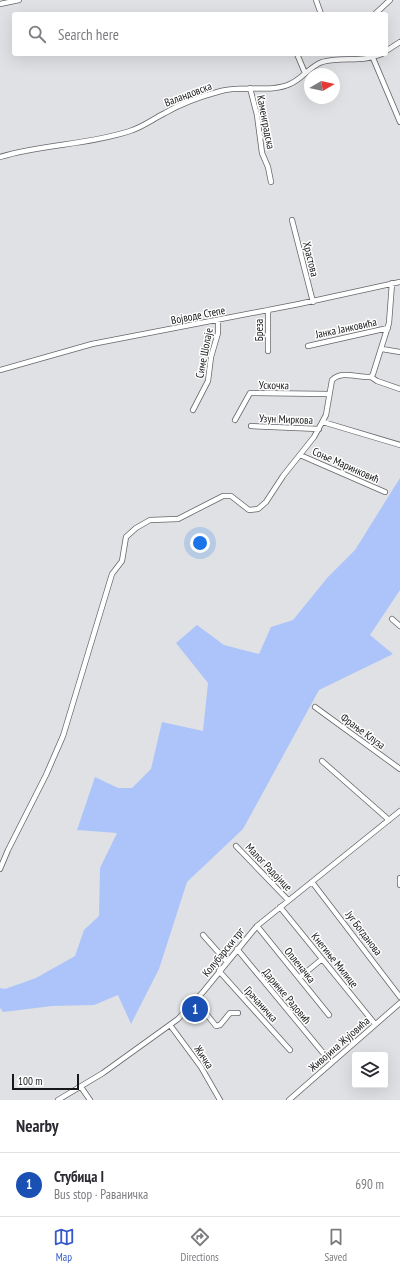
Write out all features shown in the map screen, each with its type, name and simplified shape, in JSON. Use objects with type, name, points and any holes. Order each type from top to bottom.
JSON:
[{"type":"street","points":[[0,4],[19,0]]},
{"type":"street","points":[[316,0],[320,12]]},
{"type":"street","points":[[377,12],[390,0]]},
{"type":"street","points":[[388,50],[400,42]]},
{"type":"street","points":[[298,56],[304,71]]},
{"type":"street","points":[[337,56],[339,60]]},
{"type":"street","name":"Валандовска","points":[[314,68],[324,62],[339,60],[364,60],[378,56]]},
{"type":"street","points":[[373,58],[400,122]]},
{"type":"street","name":"Валандовска","points":[[0,157],[16,152],[94,140],[130,131],[150,123],[180,105],[221,91],[284,86],[298,79],[304,74]]},
{"type":"street","name":"Каменградска","points":[[250,88],[257,115],[262,153],[268,167],[271,182]]},
{"type":"street","name":"Храстова","points":[[292,220],[313,302]]},
{"type":"street","name":"Војводе Степе","points":[[0,370],[92,344],[313,302],[400,282]]},
{"type":"street","points":[[370,377],[374,372],[388,328],[392,284]]},
{"type":"street","name":"Бреза","points":[[268,310],[268,351]]},
{"type":"street","name":"Симе Шолаје","points":[[193,410],[208,381],[211,357],[218,332],[218,320]]},
{"type":"street","name":"Јанка Јанковића","points":[[308,346],[388,328]]},
{"type":"street","points":[[382,349],[400,352]]},
{"type":"street","points":[[0,869],[14,836],[46,775],[63,736],[112,574],[122,561],[126,537],[136,528],[150,520],[178,519],[223,496],[231,496],[249,510],[258,509],[276,491],[288,471],[319,429],[323,422],[332,380],[338,376],[370,377],[400,389]]},
{"type":"street","name":"Ускочка","points":[[235,420],[250,394],[329,394]]},
{"type":"street","points":[[323,422],[400,445]]},
{"type":"street","name":"Узун Миркова","points":[[251,426],[319,429]]},
{"type":"street","name":"Соње Маринковић","points":[[300,455],[385,492]]},
{"type":"street","points":[[392,619],[400,626]]},
{"type":"street","name":"Фрање Клуза","points":[[315,707],[400,769]]},
{"type":"street","points":[[322,761],[389,820]]},
{"type":"street","name":"Колубарски трг","points":[[58,1100],[82,1087],[170,1025],[196,1001],[257,926],[400,810]]},
{"type":"street","name":"Малог Радојице","points":[[236,846],[288,900]]},
{"type":"street","points":[[400,878],[400,885]]},
{"type":"street","name":"Југ Богданова","points":[[312,882],[400,997]]},
{"type":"street","name":"Кнегиње Милице","points":[[280,907],[375,1024]]},
{"type":"street","name":"Опленачка","points":[[257,926],[328,1015]]},
{"type":"street","points":[[203,935],[227,962]]},
{"type":"street","name":"Даринке Радовић","points":[[237,949],[324,1054]]},
{"type":"street","points":[[299,978],[322,959]]},
{"type":"street","name":"Грачаничка","points":[[219,971],[290,1050]]},
{"type":"street","points":[[196,1001],[216,1026],[220,1025],[230,1013],[238,1013]]},
{"type":"street","name":"Живојина Жујовића","points":[[289,1100],[400,1003]]},
{"type":"street","name":"Жичка","points":[[170,1025],[201,1067],[220,1100]]},
{"type":"street","points":[[82,1087],[90,1100]]},
{"type":"shaded area","points":[[400,478],[400,590],[370,635],[393,654],[319,690],[243,829],[187,882],[159,969],[131,1024],[118,995],[94,1005],[52,1006],[3,1012],[0,1008],[0,988],[5,989],[36,978],[75,956],[84,930],[99,916],[100,868],[117,833],[77,830],[95,777],[118,788],[132,788],[151,769],[162,722],[203,731],[208,683],[176,643],[197,625],[224,645],[259,654],[271,627],[293,620],[328,577],[355,550]]},
{"type":"place","name":"Стубица I","points":[[195,1009]]}]
